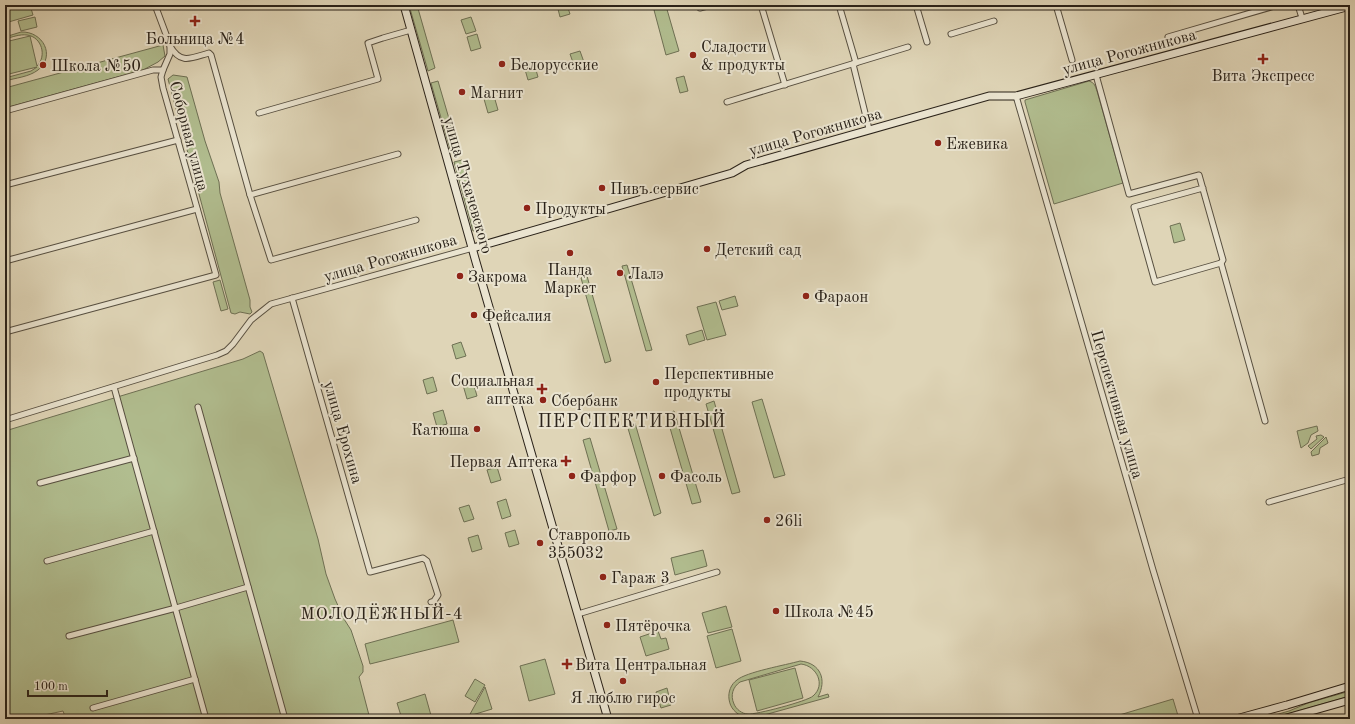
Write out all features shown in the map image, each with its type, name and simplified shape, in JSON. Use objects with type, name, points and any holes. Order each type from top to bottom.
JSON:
[{"type":"main road","name":"улица Тухачевского","points":[[404,5],[608,719]]},
{"type":"main road","name":"улица Рогожникова","points":[[473,248],[732,173],[746,165],[869,129],[989,96],[1016,96],[1350,6]]},
{"type":"main road","points":[[1236,719],[1350,686]]},
{"type":"main road","points":[[1283,719],[1350,700]]},
{"type":"street","points":[[155,5],[174,53],[180,58],[189,58],[209,53],[211,55],[250,195],[271,260],[416,220]]},
{"type":"street","points":[[700,8],[711,5]]},
{"type":"street","points":[[761,5],[785,85]]},
{"type":"street","points":[[839,5],[855,64],[869,129]]},
{"type":"street","points":[[916,5],[927,42]]},
{"type":"street","points":[[1056,5],[1072,60]]},
{"type":"street","points":[[1168,37],[1278,5]]},
{"type":"street","points":[[1298,5],[1302,18]]},
{"type":"street","points":[[951,34],[994,22]]},
{"type":"street","points":[[259,114],[378,79],[368,43],[412,30]]},
{"type":"street","name":"Соборная улица","points":[[5,332],[216,275],[163,88],[161,77],[162,70],[170,54],[170,46]]},
{"type":"street","points":[[727,102],[908,47]]},
{"type":"street","points":[[5,111],[153,70],[162,70]]},
{"type":"street","points":[[1096,75],[1128,194],[1199,175],[1223,260],[1221,264],[1265,421]]},
{"type":"street","name":"Перспективная улица","points":[[1016,96],[1152,570],[1198,719]]},
{"type":"street","points":[[5,185],[178,140]]},
{"type":"street","points":[[250,195],[398,154]]},
{"type":"street","points":[[1203,188],[1134,207],[1155,282],[1221,264]]},
{"type":"street","points":[[5,261],[197,209]]},
{"type":"street","name":"улица Рогожникова","points":[[5,420],[217,355],[226,351],[251,320],[271,304],[473,248]]},
{"type":"street","name":"улица Ерохина","points":[[292,298],[370,572],[423,558],[427,561],[438,595],[431,602]]},
{"type":"street","points":[[114,387],[206,719]]},
{"type":"street","points":[[198,407],[285,719]]},
{"type":"street","points":[[40,483],[134,458]]},
{"type":"street","points":[[1269,502],[1350,479]]},
{"type":"street","points":[[48,561],[154,531]]},
{"type":"street","points":[[578,614],[717,572]]},
{"type":"street","points":[[69,636],[176,608],[248,586]]},
{"type":"street","points":[[93,708],[195,679]]},
{"type":"green space","points":[[5,5],[30,5],[33,15],[5,23]]},
{"type":"green space","points":[[409,5],[417,5],[435,68],[428,71]]},
{"type":"green space","points":[[557,5],[567,5],[570,14],[560,17]]},
{"type":"green space","points":[[666,6],[679,51],[666,55],[654,10]]},
{"type":"green space","points":[[35,17],[37,27],[21,31],[18,21]]},
{"type":"green space","points":[[471,17],[476,31],[466,34],[461,20]]},
{"type":"green space","points":[[21,32],[29,33],[41,40],[46,52],[46,58],[38,70],[26,76],[5,81],[5,78],[31,71],[37,67],[5,75],[5,42],[30,36],[37,66],[42,57],[39,43],[32,36],[22,35],[5,39],[5,37]]},
{"type":"green space","points":[[477,34],[481,48],[471,51],[467,37]]},
{"type":"green space","points":[[163,45],[165,56],[158,62],[143,70],[5,108],[5,88]]},
{"type":"green space","points":[[580,51],[585,65],[575,68],[570,54]]},
{"type":"green space","points":[[534,63],[538,77],[528,80],[524,66]]},
{"type":"green space","points":[[173,75],[187,77],[205,141],[219,182],[220,193],[250,300],[252,312],[250,314],[240,312],[235,314],[231,313],[168,79]]},
{"type":"green space","points":[[684,76],[688,91],[680,93],[676,78]]},
{"type":"green space","points":[[438,81],[457,146],[450,149],[431,83]]},
{"type":"green space","points":[[1089,81],[1094,84],[1097,91],[1123,183],[1054,204],[1025,100]]},
{"type":"green space","points":[[494,96],[498,110],[488,113],[484,99]]},
{"type":"green space","points":[[462,160],[481,229],[473,231],[454,162]]},
{"type":"green space","points":[[1180,223],[1185,240],[1174,243],[1170,226]]},
{"type":"green space","points":[[627,265],[652,350],[646,351],[622,266]]},
{"type":"green space","points":[[587,276],[611,361],[605,363],[581,278]]},
{"type":"green space","points":[[220,280],[228,309],[221,311],[213,282]]},
{"type":"green space","points":[[735,296],[738,306],[722,310],[719,301]]},
{"type":"green space","points":[[716,302],[726,335],[707,340],[697,307]]},
{"type":"green space","points":[[702,330],[705,340],[689,345],[686,335]]},
{"type":"green space","points":[[461,342],[466,356],[456,359],[452,345]]},
{"type":"green space","points":[[260,351],[263,353],[318,539],[326,574],[335,599],[351,630],[363,666],[363,672],[359,677],[370,719],[66,719],[63,711],[26,719],[5,719],[5,431],[243,359]]},
{"type":"green space","points":[[433,377],[437,391],[427,394],[423,380]]},
{"type":"green space","points":[[473,382],[477,396],[467,399],[463,385]]},
{"type":"green space","points":[[762,399],[785,475],[774,478],[752,402]]},
{"type":"green space","points":[[714,401],[740,492],[732,494],[706,404]]},
{"type":"green space","points":[[443,410],[447,424],[437,427],[433,413]]},
{"type":"green space","points":[[674,411],[701,502],[692,504],[666,414]]},
{"type":"green space","points":[[635,423],[661,513],[654,516],[627,425]]},
{"type":"green space","points":[[1317,426],[1318,431],[1311,435],[1308,443],[1301,448],[1297,431]]},
{"type":"green space","points":[[1321,435],[1324,437],[1311,449],[1308,446],[1317,439],[1316,436]]},
{"type":"green space","points":[[1326,437],[1328,443],[1320,448],[1319,454],[1312,456],[1311,452]]},
{"type":"green space","points":[[590,438],[617,529],[609,531],[583,440]]},
{"type":"green space","points":[[497,467],[501,480],[491,483],[487,470]]},
{"type":"green space","points":[[506,499],[511,516],[502,519],[497,502]]},
{"type":"green space","points":[[469,505],[474,519],[464,522],[459,508]]},
{"type":"green space","points":[[515,530],[519,544],[509,547],[505,533]]},
{"type":"green space","points":[[478,535],[482,549],[472,552],[468,538]]},
{"type":"green space","points":[[703,550],[707,566],[675,575],[671,558]]},
{"type":"green space","points":[[726,606],[732,627],[708,633],[702,613]]},
{"type":"green space","points":[[453,620],[459,642],[370,664],[365,644]]},
{"type":"green space","points":[[732,629],[741,661],[716,668],[707,636]]},
{"type":"green space","points":[[658,631],[661,639],[666,638],[669,649],[646,656],[640,637]]},
{"type":"green space","points":[[545,659],[555,694],[529,701],[520,666]]},
{"type":"green space","points":[[800,661],[813,665],[820,673],[822,684],[818,697],[828,694],[829,697],[749,719],[739,719],[744,717],[734,710],[729,699],[730,688],[735,682],[749,674]],"holes":[[[801,664],[807,665],[815,672],[819,682],[817,692],[813,696],[802,701],[753,714],[744,713],[735,706],[732,697],[733,692],[740,682]]]},
{"type":"green space","points":[[795,668],[803,698],[757,711],[749,680]]},
{"type":"green space","points":[[475,679],[485,685],[475,702],[465,696]]},
{"type":"green space","points":[[485,687],[492,709],[469,716]]},
{"type":"green space","points":[[667,688],[671,705],[661,708],[656,692]]},
{"type":"green space","points":[[1350,691],[1350,696],[1270,719],[1261,719],[1289,711],[1308,703]]},
{"type":"green space","points":[[425,694],[432,719],[402,719],[397,703]]},
{"type":"green space","points":[[1173,699],[1179,719],[1106,719]]},
{"type":"place","name":"Больница №4","points":[[195,21]]},
{"type":"place","name":"Сладости & продукты","points":[[693,55]]},
{"type":"place","name":"Вита Экспресс","points":[[1263,59]]},
{"type":"place","name":"Белорусские","points":[[502,64]]},
{"type":"place","name":"Школа №50","points":[[43,65]]},
{"type":"place","name":"Магнит","points":[[462,92]]},
{"type":"place","name":"Ежевика","points":[[938,143]]},
{"type":"place","name":"Пивъ сервис","points":[[602,188]]},
{"type":"place","name":"Продукты","points":[[527,208]]},
{"type":"place","name":"Детский сад","points":[[707,249]]},
{"type":"place","name":"Панда Маркет","points":[[570,253]]},
{"type":"place","name":"Лалэ","points":[[620,273]]},
{"type":"place","name":"Закрома","points":[[460,276]]},
{"type":"place","name":"Фараон","points":[[806,296]]},
{"type":"place","name":"Фейсалия","points":[[474,315]]},
{"type":"place","name":"Перспективные продукты","points":[[656,382]]},
{"type":"place","name":"Социальная аптека","points":[[542,389]]},
{"type":"place","name":"Сбербанк","points":[[543,400]]},
{"type":"place","name":"Катюша","points":[[477,429]]},
{"type":"place","name":"Первая Аптека","points":[[566,461]]},
{"type":"place","name":"Фарфор","points":[[572,476]]},
{"type":"place","name":"Фасоль","points":[[662,476]]},
{"type":"place","name":"26li","points":[[767,520]]},
{"type":"place","name":"Ставрополь 355032","points":[[540,543]]},
{"type":"place","name":"Гараж 3","points":[[603,577]]},
{"type":"place","name":"Школа №45","points":[[776,611]]},
{"type":"place","name":"Пятёрочка","points":[[607,625]]},
{"type":"place","name":"Вита Центральная","points":[[567,664]]},
{"type":"place","name":"Я люблю гирос","points":[[623,681]]},
{"type":"district","name":"ПЕРСПЕКТИВНЫЙ","points":[[632,421]]},
{"type":"district","name":"МОЛОДЁЖНЫЙ-4","points":[[382,613]]}]
